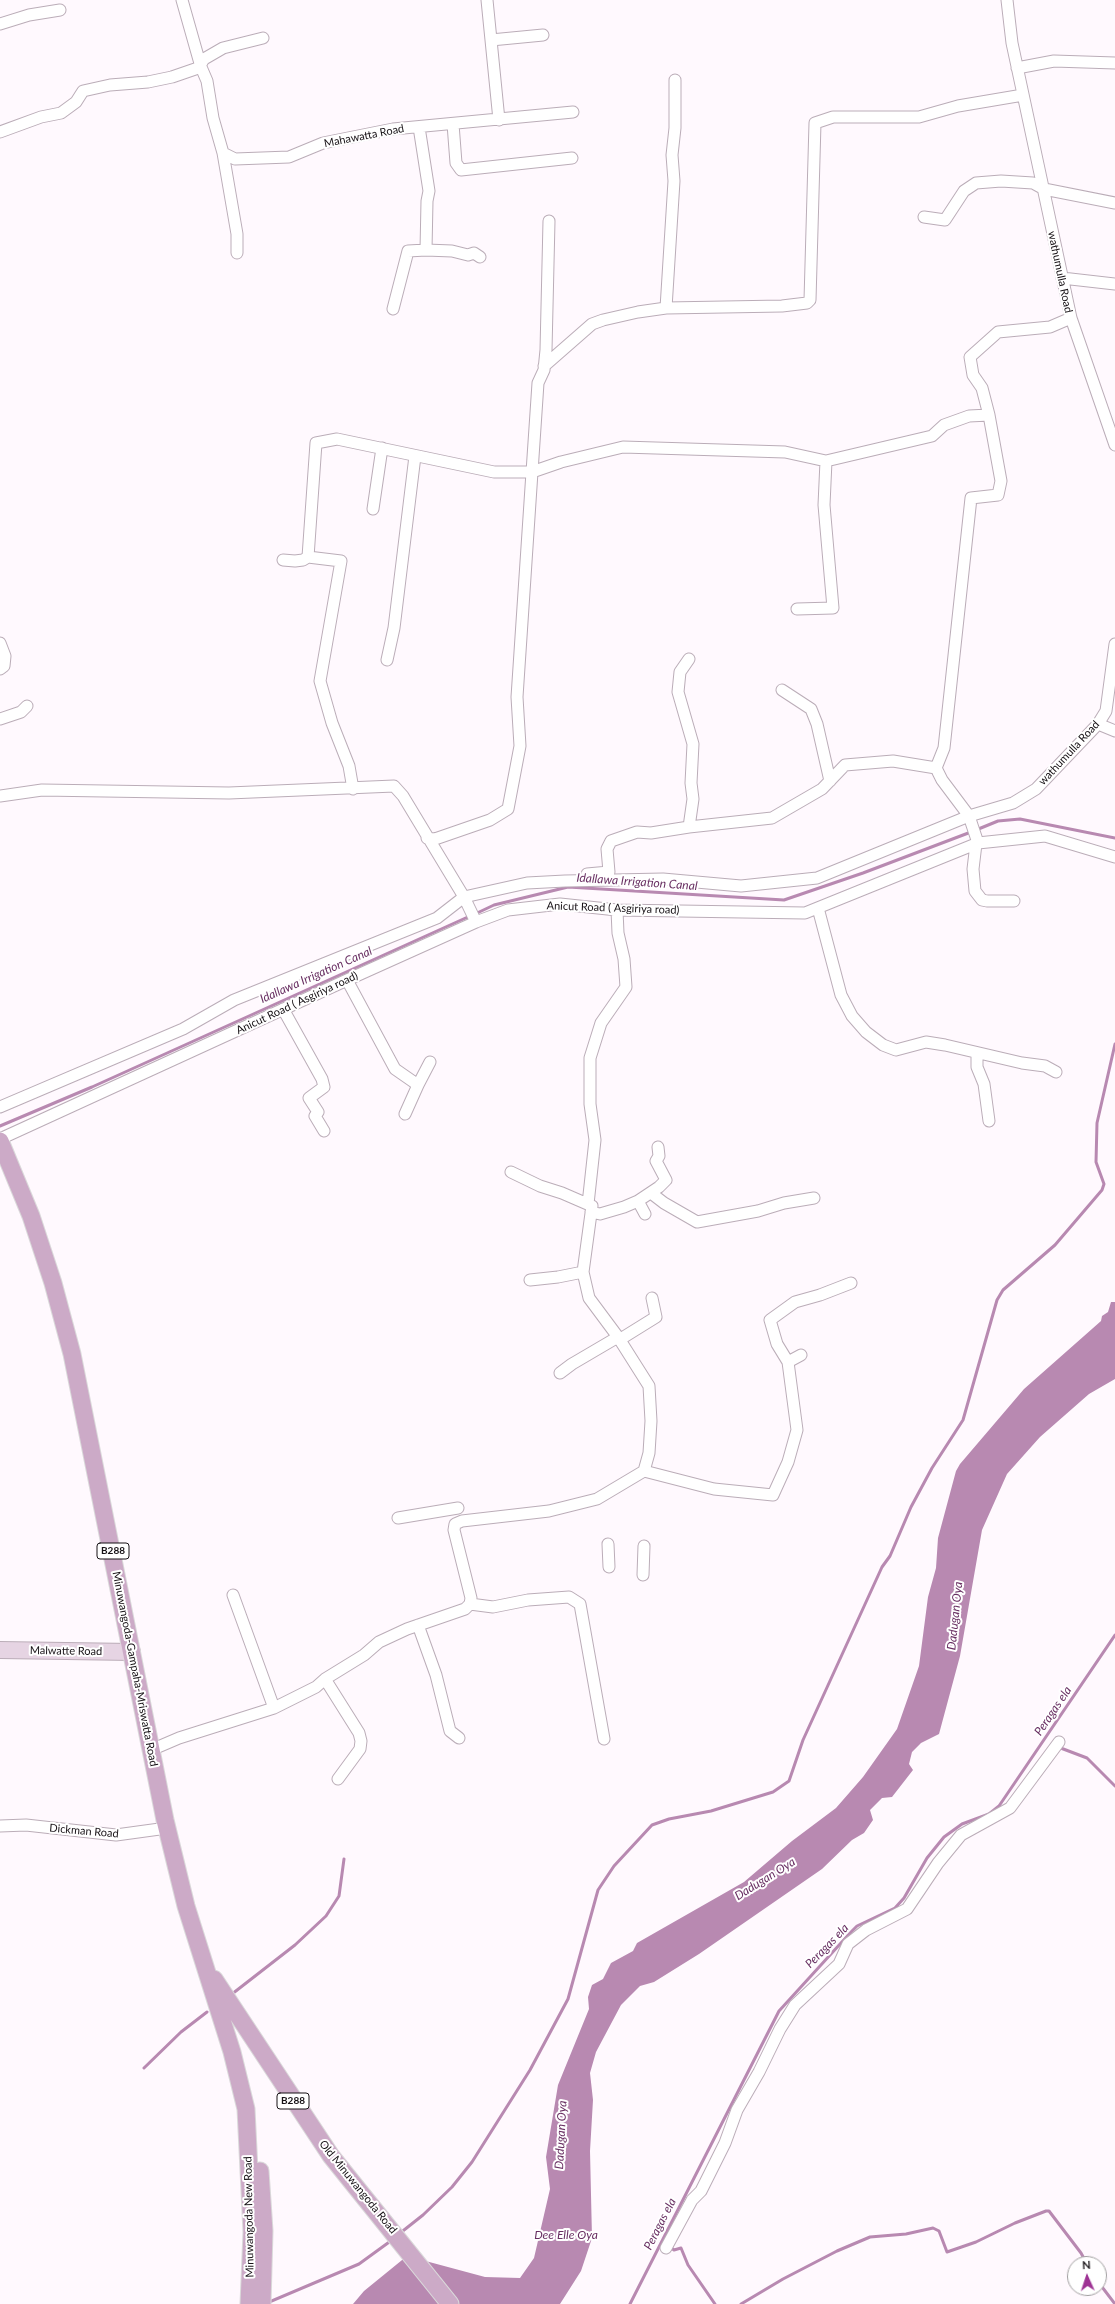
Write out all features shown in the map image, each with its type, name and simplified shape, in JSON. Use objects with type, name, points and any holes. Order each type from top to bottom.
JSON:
[{"type":"main road","name":"Minuwangoda-Gampaha-Mriswatta Road","points":[[1,1147],[37,1234],[53,1283],[72,1354],[167,1828],[186,1906],[205,1967]]},
{"type":"main road","name":"Minuwangoda New Road","points":[[205,1967],[240,2082],[254,2168],[256,2203],[252,2232],[256,2298]]},
{"type":"main road","name":"Old Minuwangoda Road","points":[[205,1967],[331,2156],[391,2228],[450,2304]]},
{"type":"street","points":[[182,0],[201,66],[207,81],[213,118],[223,153],[237,234],[237,253]]},
{"type":"street","points":[[488,0],[499,120]]},
{"type":"street","name":"wathumulla Road","points":[[1006,0],[1012,43],[1071,318],[1115,445]]},
{"type":"street","points":[[0,24],[54,7]]},
{"type":"street","points":[[491,40],[543,35]]},
{"type":"street","points":[[0,132],[41,117],[60,113],[76,102],[83,91],[110,85],[148,82],[172,77],[201,66],[204,58],[222,48],[263,38]]},
{"type":"street","points":[[1018,68],[1054,62],[1115,63]]},
{"type":"street","points":[[666,308],[674,181],[672,155],[675,128],[674,80]]},
{"type":"street","points":[[544,366],[592,324],[638,312],[666,308],[775,306],[801,304],[810,300],[815,123],[833,117],[919,117],[958,106],[1023,95]]},
{"type":"street","name":"Mahawatta Road","points":[[223,153],[235,159],[289,157],[323,143],[393,129],[573,112]]},
{"type":"street","points":[[452,124],[456,164],[461,170],[572,158]]},
{"type":"street","points":[[419,127],[429,192],[427,201],[426,250]]},
{"type":"street","points":[[924,217],[945,220],[964,191],[976,183],[1018,181],[1033,183],[1044,189],[1115,203]]},
{"type":"street","points":[[427,838],[435,839],[490,820],[508,809],[520,746],[517,697],[538,383],[544,366],[549,221]]},
{"type":"street","points":[[392,309],[408,251],[452,251],[468,255],[474,253],[480,257]]},
{"type":"street","points":[[1062,278],[1115,284]]},
{"type":"street","points":[[1014,901],[982,900],[975,891],[973,870],[977,841],[970,820],[942,780],[936,768],[944,748],[971,498],[998,495],[1000,481],[989,415],[982,388],[973,375],[970,357],[998,332],[1050,327],[1071,318]]},
{"type":"street","points":[[308,556],[316,443],[337,439],[494,472],[532,472],[561,462],[623,447],[784,452],[826,461],[932,436],[944,425],[969,416],[989,415]]},
{"type":"street","points":[[362,436],[363,440],[378,447]]},
{"type":"street","points":[[374,509],[378,447]]},
{"type":"street","points":[[387,660],[394,628],[415,456]]},
{"type":"street","points":[[797,609],[833,608],[824,505],[826,461]]},
{"type":"street","points":[[283,560],[295,562],[303,560],[308,556],[341,561],[320,681],[332,723],[349,766],[353,788]]},
{"type":"street","points":[[0,643],[5,656],[4,666],[0,669]]},
{"type":"street","name":"wathumulla Road","points":[[527,883],[663,879],[741,886],[817,878],[1013,803],[1036,789],[1098,724],[1106,711],[1114,664],[1115,644]]},
{"type":"street","points":[[688,659],[680,672],[678,692],[693,744],[691,783],[693,799],[689,827]]},
{"type":"street","points":[[782,690],[811,709],[817,724],[830,781]]},
{"type":"street","points":[[0,719],[21,712],[27,706]]},
{"type":"street","points":[[1098,724],[1115,731]]},
{"type":"street","points":[[0,1107],[183,1029],[234,1000],[437,918],[464,897],[549,877],[608,872],[607,849],[611,841],[637,832],[651,833],[689,827],[772,818],[822,789],[845,765],[893,761],[936,768]]},
{"type":"street","points":[[0,796],[42,790],[229,793],[394,786],[403,796],[464,897],[473,916]]},
{"type":"street","name":"Anicut Road ( Asgiriya road)","points":[[1,1147],[283,1009],[347,980],[473,916],[536,905],[560,904],[617,910],[805,913],[977,841],[1045,836],[1115,857]]},
{"type":"street","points":[[818,908],[840,995],[852,1016],[866,1032],[883,1045],[896,1050],[926,1042],[1045,1066],[1056,1072]]},
{"type":"street","points":[[151,1750],[179,1738],[274,1708],[316,1687],[325,1679],[364,1655],[379,1642],[407,1628],[418,1626],[465,1610],[470,1604],[469,1586],[454,1530],[455,1524],[462,1521],[550,1511],[598,1499],[644,1471],[649,1453],[650,1440],[649,1386],[618,1338],[589,1298],[583,1272],[595,1140],[590,1104],[590,1058],[601,1023],[626,988],[624,959],[618,934],[617,910]]},
{"type":"street","points":[[347,980],[395,1069],[418,1085]]},
{"type":"street","points":[[283,1009],[322,1079],[324,1087],[309,1098],[318,1112],[315,1116],[324,1131]]},
{"type":"street","points":[[977,1053],[977,1067],[984,1084],[989,1121]]},
{"type":"street","points":[[404,1114],[430,1062]]},
{"type":"street","points":[[512,1172],[600,1214],[638,1201],[651,1193],[666,1180],[656,1161],[660,1156],[658,1147]]},
{"type":"street","points":[[651,1193],[664,1203],[697,1222],[758,1210],[784,1202],[814,1198]]},
{"type":"street","points":[[638,1201],[645,1214]]},
{"type":"street","points":[[530,1280],[558,1278],[583,1272]]},
{"type":"street","points":[[644,1471],[714,1489],[773,1496],[788,1462],[797,1430],[788,1362],[777,1344],[770,1320],[795,1302],[820,1295],[851,1283]]},
{"type":"street","points":[[560,1373],[572,1364],[656,1317],[652,1298]]},
{"type":"street","points":[[788,1362],[801,1355]]},
{"type":"street","points":[[398,1518],[458,1508]]},
{"type":"street","points":[[608,1544],[609,1567]]},
{"type":"street","points":[[643,1575],[644,1546]]},
{"type":"street","points":[[233,1595],[274,1708]]},
{"type":"street","points":[[470,1604],[493,1607],[528,1600],[569,1597],[580,1604],[604,1739]]},
{"type":"street","points":[[418,1626],[436,1675],[450,1731],[459,1738]]},
{"type":"street","name":"Malwatte Road","points":[[0,1650],[132,1652]]},
{"type":"street","points":[[325,1679],[359,1733],[361,1741],[360,1749],[338,1779]]},
{"type":"street","points":[[666,2248],[692,2200],[701,2191],[725,2143],[737,2110],[759,2072],[780,2029],[795,2005],[839,1964],[848,1944],[866,1930],[907,1910],[938,1864],[961,1835],[1010,1808],[1059,1742]]},
{"type":"street","name":"Dickman Road","points":[[0,1826],[26,1825],[116,1835],[167,1828]]},
{"type":"water","name":"Dee Elle Oya","points":[[1111,1302],[1115,1302],[1115,1379],[1089,1394],[1040,1437],[1007,1474],[982,1530],[960,1656],[939,1734],[921,1743],[912,1752],[909,1764],[913,1770],[892,1797],[882,1798],[870,1810],[873,1820],[864,1833],[852,1840],[822,1869],[699,1954],[654,1982],[640,1986],[621,2005],[596,2052],[590,2073],[593,2100],[590,2151],[592,2238],[581,2271],[560,2304],[353,2304],[364,2291],[407,2256],[485,2277],[520,2278],[534,2258],[550,2189],[546,2157],[558,2085],[589,2009],[588,1997],[592,1985],[603,1979],[611,1963],[633,1951],[637,1943],[744,1882],[792,1841],[836,1808],[863,1777],[897,1729],[919,1666],[928,1597],[936,1568],[938,1538],[956,1471],[960,1464],[1024,1389],[1101,1321],[1102,1316],[1108,1312]]},
{"type":"waterway","name":"Idallawa Irrigation Canal","points":[[976,830],[998,821],[1020,819],[1115,838]]},
{"type":"waterway","name":"Idallawa Irrigation Canal","points":[[475,914],[494,905],[568,887],[784,900],[863,873],[971,832]]},
{"type":"waterway","name":"Idallawa Irrigation Canal","points":[[0,1126],[92,1087],[470,916]]},
{"type":"waterway","points":[[399,2234],[423,2215],[452,2187],[472,2162],[530,2070],[568,1999],[598,1890],[614,1866],[652,1825],[669,1819],[711,1811],[773,1792],[789,1781],[803,1740],[882,1567],[890,1556],[911,1507],[932,1468],[963,1420],[997,1300],[1003,1290],[1055,1245],[1102,1190],[1104,1184],[1096,1162],[1097,1123],[1115,1044]]},
{"type":"waterway","name":"Peragas ela","points":[[630,2304],[779,2011],[857,1926],[895,1908],[904,1898],[927,1858],[944,1837],[962,1824],[989,1814],[999,1806],[1115,1635]]},
{"type":"waterway","points":[[1058,1747],[1087,1758],[1115,1786]]},
{"type":"waterway","points":[[232,1994],[295,1945],[326,1916],[339,1896],[344,1859]]},
{"type":"waterway","points":[[144,2068],[181,2032],[207,2012]]},
{"type":"waterway","points":[[741,2304],[783,2279],[837,2251],[870,2237],[906,2234],[933,2228],[939,2231],[947,2252],[976,2242],[1015,2223],[1046,2211],[1049,2211],[1083,2256]]},
{"type":"waterway","points":[[267,2303],[359,2264],[392,2240]]},
{"type":"waterway","points":[[670,2247],[674,2250],[681,2248],[688,2265],[715,2304]]},
{"type":"waterway","points":[[1107,2294],[1115,2304]]},
{"type":"water label","name":"Dadugan Oya","points":[[955,1616]]},
{"type":"water label","name":"Dadugan Oya","points":[[765,1879]]},
{"type":"water label","name":"Dadugan Oya","points":[[561,2135]]}]
